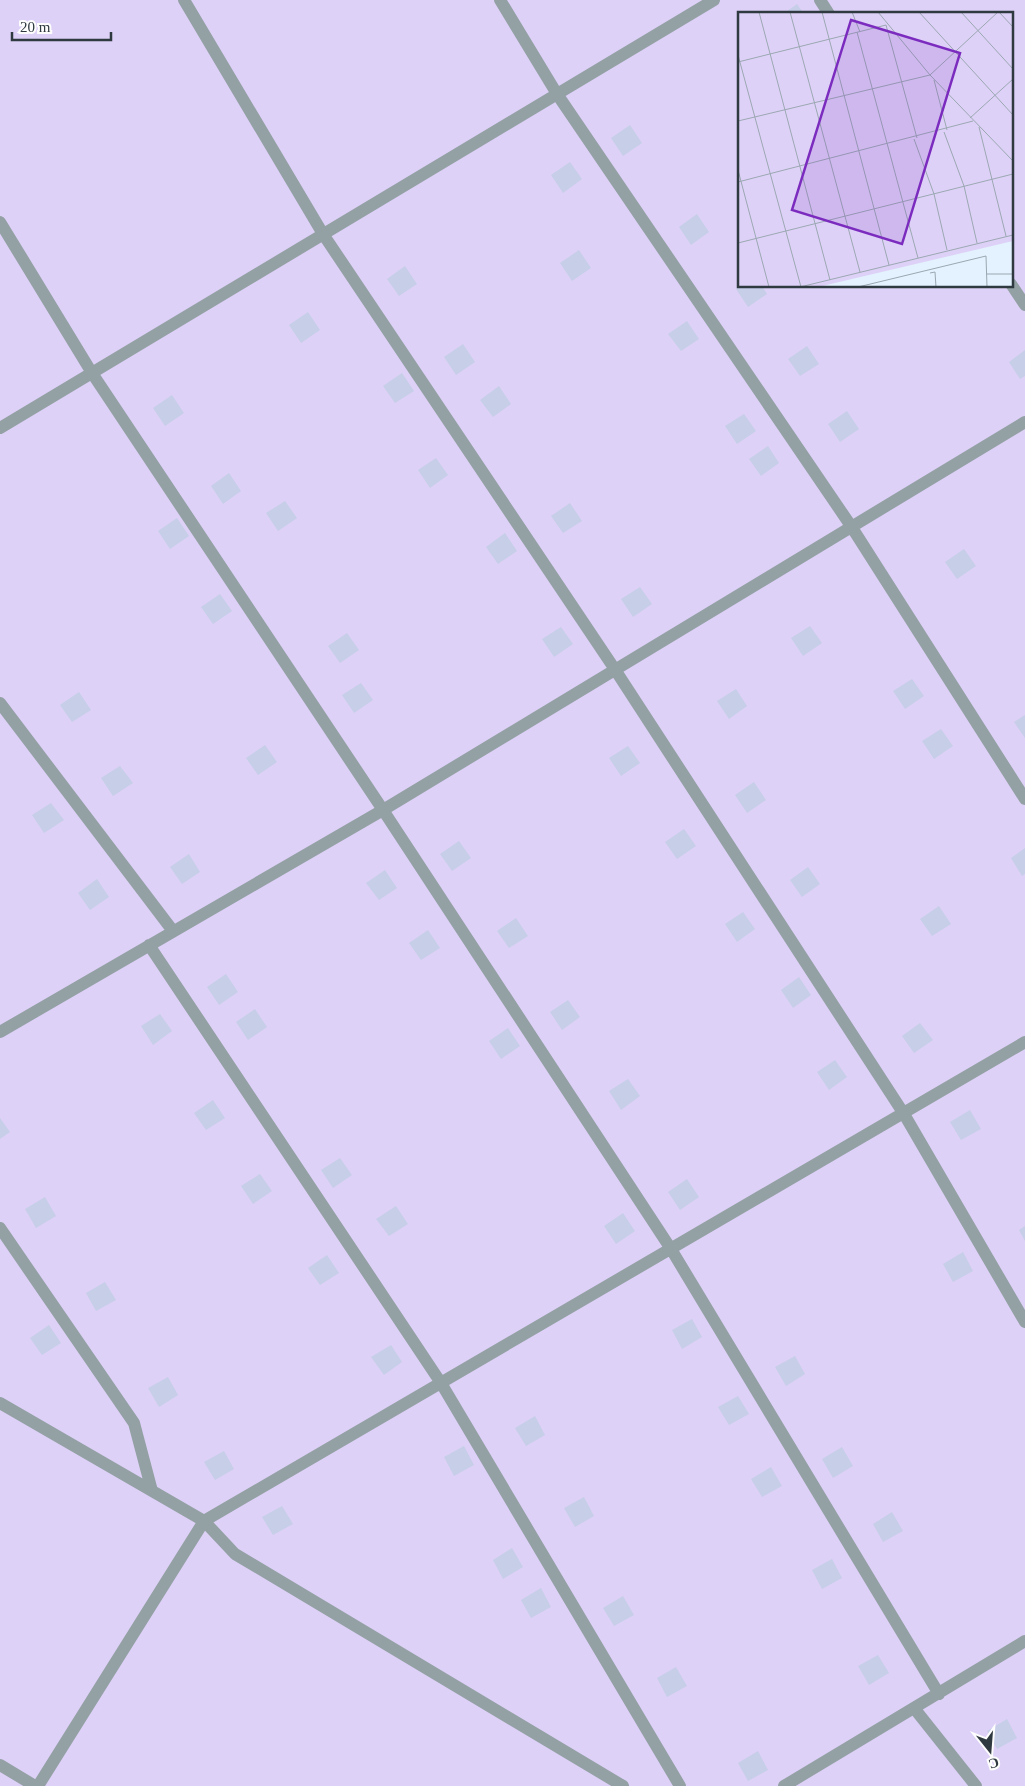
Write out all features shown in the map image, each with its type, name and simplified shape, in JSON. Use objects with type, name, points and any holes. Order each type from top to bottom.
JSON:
[{"type":"lane","points":[[184,0],[323,234],[614,668],[904,1114],[1025,1322]]},
{"type":"lane","points":[[500,0],[557,94],[851,526],[1025,799]]},
{"type":"lane","points":[[0,428],[714,0]]},
{"type":"lane","points":[[820,0],[828,12]]},
{"type":"lane","points":[[0,222],[92,373],[383,810],[671,1249],[939,1694]]},
{"type":"lane","points":[[1012,286],[1025,305]]},
{"type":"lane","points":[[0,1032],[383,810],[614,668],[1025,422]]},
{"type":"lane","points":[[0,703],[173,931]]},
{"type":"lane","points":[[149,945],[441,1383],[680,1786]]},
{"type":"lane","points":[[0,1765],[37,1786],[204,1521],[1025,1042]]},
{"type":"lane","points":[[0,1228],[134,1423],[152,1491]]},
{"type":"lane","points":[[0,1404],[204,1521],[235,1554],[623,1786]]},
{"type":"lane","points":[[784,1786],[1025,1641]]},
{"type":"lane","points":[[914,1708],[976,1786]]},
{"type":"shaded area","points":[[0,0],[1025,0],[1025,1786],[0,1786]]},
{"type":"building","points":[[797,4],[803,12],[786,12]]},
{"type":"building","points":[[630,125],[642,143],[623,156],[611,138]]},
{"type":"building","points":[[570,162],[582,179],[563,193],[551,175]]},
{"type":"building","points":[[697,214],[709,232],[691,245],[679,227]]},
{"type":"building","points":[[579,250],[591,268],[572,281],[560,263]]},
{"type":"building","points":[[405,266],[417,284],[399,296],[387,279]]},
{"type":"building","points":[[763,288],[767,294],[748,307],[736,289]]},
{"type":"building","points":[[308,312],[320,330],[301,343],[289,325]]},
{"type":"building","points":[[687,321],[699,339],[681,351],[668,334]]},
{"type":"building","points":[[463,344],[475,362],[456,375],[444,357]]},
{"type":"building","points":[[807,346],[819,364],[800,376],[788,359]]},
{"type":"building","points":[[1025,350],[1025,376],[1020,379],[1009,362]]},
{"type":"building","points":[[402,373],[414,391],[395,403],[383,386]]},
{"type":"building","points":[[499,386],[511,404],[493,417],[480,400]]},
{"type":"building","points":[[172,395],[184,413],[165,426],[153,408]]},
{"type":"building","points":[[847,411],[859,429],[840,442],[828,424]]},
{"type":"building","points":[[744,414],[756,431],[737,444],[725,426]]},
{"type":"building","points":[[768,446],[779,463],[761,476],[749,459]]},
{"type":"building","points":[[436,458],[448,475],[430,488],[418,470]]},
{"type":"building","points":[[229,473],[241,491],[223,504],[211,486]]},
{"type":"building","points":[[285,501],[297,518],[278,531],[266,513]]},
{"type":"building","points":[[570,503],[582,521],[563,533],[551,516]]},
{"type":"building","points":[[177,518],[189,536],[170,549],[158,531]]},
{"type":"building","points":[[505,533],[517,551],[498,564],[486,547]]},
{"type":"building","points":[[964,549],[976,566],[957,579],[945,562]]},
{"type":"building","points":[[640,587],[652,604],[633,617],[621,599]]},
{"type":"building","points":[[220,594],[232,611],[213,624],[201,607]]},
{"type":"building","points":[[810,626],[822,643],[803,656],[791,638]]},
{"type":"building","points":[[561,627],[573,644],[554,657],[542,639]]},
{"type":"building","points":[[347,633],[359,650],[340,663],[328,646]]},
{"type":"building","points":[[912,679],[924,696],[905,709],[893,691]]},
{"type":"building","points":[[361,683],[373,700],[354,713],[342,695]]},
{"type":"building","points":[[736,689],[747,706],[729,719],[717,701]]},
{"type":"building","points":[[79,692],[91,710],[72,722],[60,705]]},
{"type":"building","points":[[1025,715],[1025,738],[1014,722]]},
{"type":"building","points":[[941,729],[953,746],[934,759],[922,741]]},
{"type":"building","points":[[265,745],[277,762],[258,775],[246,758]]},
{"type":"building","points":[[628,746],[640,763],[621,776],[609,758]]},
{"type":"building","points":[[120,766],[133,783],[113,796],[101,778]]},
{"type":"building","points":[[754,782],[766,800],[747,813],[735,795]]},
{"type":"building","points":[[51,803],[64,820],[44,833],[32,815]]},
{"type":"building","points":[[684,829],[696,846],[677,859],[665,842]]},
{"type":"building","points":[[459,841],[471,858],[452,871],[440,854]]},
{"type":"building","points":[[1025,848],[1025,874],[1022,876],[1011,858]]},
{"type":"building","points":[[189,854],[200,872],[182,884],[170,867]]},
{"type":"building","points":[[808,867],[820,884],[802,897],[790,880]]},
{"type":"building","points":[[385,870],[397,888],[379,900],[366,883]]},
{"type":"building","points":[[97,879],[109,897],[90,910],[78,893]]},
{"type":"building","points":[[939,906],[951,924],[932,936],[920,919]]},
{"type":"building","points":[[743,912],[755,929],[737,942],[725,924]]},
{"type":"building","points":[[516,918],[528,936],[509,948],[497,931]]},
{"type":"building","points":[[428,930],[440,948],[421,960],[409,943]]},
{"type":"building","points":[[226,974],[238,992],[219,1005],[207,987]]},
{"type":"building","points":[[799,977],[811,995],[793,1008],[781,990]]},
{"type":"building","points":[[568,1000],[580,1017],[562,1030],[550,1012]]},
{"type":"building","points":[[255,1009],[267,1027],[248,1040],[236,1022]]},
{"type":"building","points":[[160,1014],[172,1031],[153,1045],[141,1026]]},
{"type":"building","points":[[920,1023],[933,1040],[914,1053],[902,1036]]},
{"type":"building","points":[[508,1028],[520,1046],[501,1059],[489,1041]]},
{"type":"building","points":[[835,1060],[847,1077],[829,1090],[817,1072]]},
{"type":"building","points":[[628,1079],[640,1096],[621,1110],[609,1091]]},
{"type":"building","points":[[213,1100],[225,1118],[206,1130],[194,1113]]},
{"type":"building","points":[[970,1110],[981,1129],[961,1140],[950,1122]]},
{"type":"building","points":[[0,1118],[10,1132],[0,1139]]},
{"type":"building","points":[[340,1158],[352,1175],[333,1188],[321,1170]]},
{"type":"building","points":[[260,1174],[272,1191],[253,1204],[241,1186]]},
{"type":"building","points":[[687,1179],[699,1197],[680,1210],[668,1192]]},
{"type":"building","points":[[45,1197],[56,1216],[36,1228],[25,1209]]},
{"type":"building","points":[[396,1206],[408,1224],[389,1236],[376,1219]]},
{"type":"building","points":[[623,1213],[635,1231],[616,1244],[604,1226]]},
{"type":"building","points":[[1025,1226],[1025,1241],[1019,1230]]},
{"type":"building","points":[[963,1252],[973,1271],[953,1282],[943,1264]]},
{"type":"building","points":[[327,1255],[339,1273],[320,1285],[308,1268]]},
{"type":"building","points":[[105,1282],[116,1300],[96,1311],[86,1293]]},
{"type":"building","points":[[692,1319],[702,1337],[682,1349],[672,1330]]},
{"type":"building","points":[[49,1325],[61,1343],[42,1355],[30,1338]]},
{"type":"building","points":[[391,1345],[402,1362],[384,1375],[371,1357]]},
{"type":"building","points":[[795,1356],[805,1374],[786,1386],[775,1367]]},
{"type":"building","points":[[168,1377],[178,1395],[159,1407],[148,1388]]},
{"type":"building","points":[[738,1396],[749,1414],[729,1425],[718,1407]]},
{"type":"building","points":[[535,1416],[545,1435],[526,1446],[515,1428]]},
{"type":"building","points":[[464,1446],[474,1465],[454,1476],[444,1457]]},
{"type":"building","points":[[842,1447],[853,1466],[833,1478],[822,1459]]},
{"type":"building","points":[[224,1451],[234,1469],[215,1480],[204,1462]]},
{"type":"building","points":[[771,1467],[782,1486],[762,1497],[751,1479]]},
{"type":"building","points":[[584,1497],[594,1516],[575,1527],[564,1508]]},
{"type":"building","points":[[282,1506],[293,1524],[273,1535],[262,1517]]},
{"type":"building","points":[[892,1512],[903,1531],[883,1542],[873,1524]]},
{"type":"building","points":[[512,1548],[523,1567],[503,1579],[493,1560]]},
{"type":"building","points":[[832,1559],[842,1578],[822,1589],[812,1570]]},
{"type":"building","points":[[541,1588],[551,1607],[531,1618],[521,1600]]},
{"type":"building","points":[[623,1596],[634,1615],[614,1626],[603,1608]]},
{"type":"building","points":[[878,1655],[889,1673],[869,1685],[858,1666]]},
{"type":"building","points":[[676,1667],[687,1686],[667,1697],[657,1678]]},
{"type":"building","points":[[1007,1719],[1017,1738],[997,1749],[987,1731]]},
{"type":"building","points":[[758,1751],[768,1770],[748,1781],[738,1763]]}]
